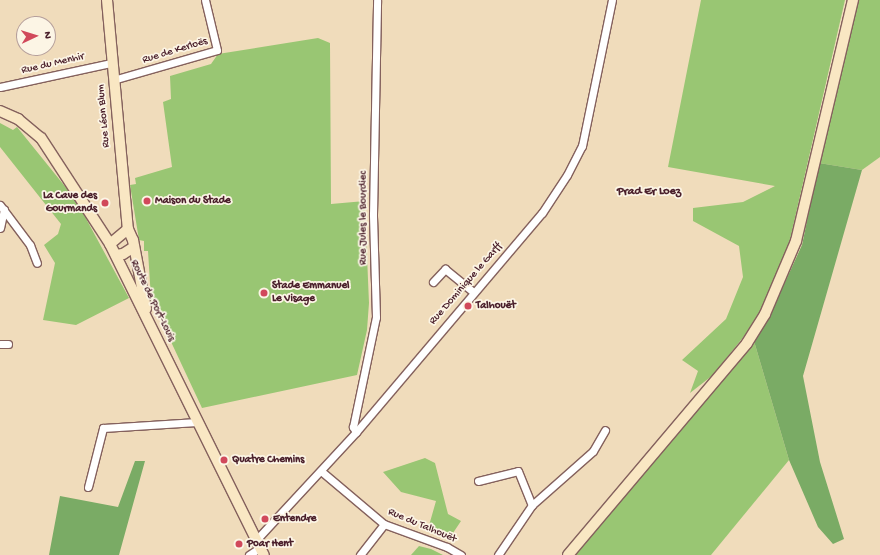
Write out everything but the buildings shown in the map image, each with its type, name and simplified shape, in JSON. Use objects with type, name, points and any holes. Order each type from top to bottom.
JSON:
[{"type":"street","name":"Rue Léon Blum","points":[[107,0],[111,62],[128,229],[134,247],[149,321]]},
{"type":"street","name":"Rue de Kerloës","points":[[113,80],[217,50],[206,0]]},
{"type":"street","name":"Rue Jules le Bourdiec","points":[[356,432],[353,427],[376,317],[373,214],[377,0]]},
{"type":"street","name":"Rue Dominique le Garff","points":[[258,551],[321,471],[356,432],[542,212],[567,175],[582,146],[612,0]]},
{"type":"street","points":[[568,555],[747,343],[765,314],[796,241],[853,0]]},
{"type":"street","name":"Rue du Menhir","points":[[0,87],[111,62]]},
{"type":"street","name":"Route de Port-Louis","points":[[1,110],[18,119],[41,138],[110,244],[248,525],[258,551]]},
{"type":"street","points":[[0,228],[2,207]]},
{"type":"street","points":[[2,207],[30,245],[37,262]]},
{"type":"street","points":[[110,244],[128,229]]},
{"type":"street","points":[[116,255],[123,254],[134,247]]},
{"type":"street","points":[[433,282],[445,269],[473,292]]},
{"type":"street","points":[[0,344],[8,344]]},
{"type":"street","points":[[88,487],[103,428],[197,422]]},
{"type":"street","points":[[498,555],[532,505],[593,451],[605,430]]},
{"type":"street","points":[[478,481],[518,470],[532,505]]},
{"type":"street","name":"Rue du Talhouët","points":[[321,471],[384,524],[447,547],[461,555]]},
{"type":"street","points":[[360,555],[384,524]]},
{"type":"green space","points":[[701,0],[845,0],[789,244],[764,305],[745,335],[713,375],[690,393],[698,371],[682,360],[726,319],[743,277],[739,246],[693,221],[693,208],[743,202],[775,186],[668,167]]},
{"type":"green space","points":[[857,0],[880,0],[880,157],[862,170],[819,163]]},
{"type":"green space","points":[[318,38],[330,43],[331,204],[365,201],[361,204],[362,209],[365,208],[369,303],[367,330],[357,375],[202,408],[151,299],[148,251],[144,251],[144,241],[139,240],[130,185],[136,184],[135,178],[172,167],[163,102],[171,99],[170,76],[211,64],[218,54]]},
{"type":"green space","points":[[0,123],[13,130],[17,127],[76,200],[129,298],[76,325],[43,320],[55,263],[44,245],[58,234],[61,224],[0,147]]},
{"type":"green space","points":[[819,163],[862,170],[803,376],[820,462],[844,539],[833,544],[818,527],[789,460],[754,341],[771,313],[802,245]]},
{"type":"green space","points":[[754,341],[789,460],[711,555],[575,555]]},
{"type":"green space","points":[[425,458],[435,463],[448,514],[461,521],[449,539],[428,529],[436,501],[401,492],[383,472]]},
{"type":"green space","points":[[135,461],[145,461],[119,555],[49,555],[60,496],[118,507]]},
{"type":"green space","points":[[419,546],[431,549],[443,555],[411,555]]},
{"type":"place","name":"Maison du Stade","points":[[147,201]]},
{"type":"place","name":"La Cave des Gourmands","points":[[105,203]]},
{"type":"place","name":"Stade Emmanuel Le Visage","points":[[264,293]]},
{"type":"place","name":"Talhouët","points":[[468,306]]},
{"type":"place","name":"Quatre Chemins","points":[[224,460]]},
{"type":"place","name":"Entendre","points":[[265,519]]},
{"type":"place","name":"Poar Hent","points":[[239,544]]},
{"type":"district","name":"Prad Er Loez","points":[[649,193]]}]
